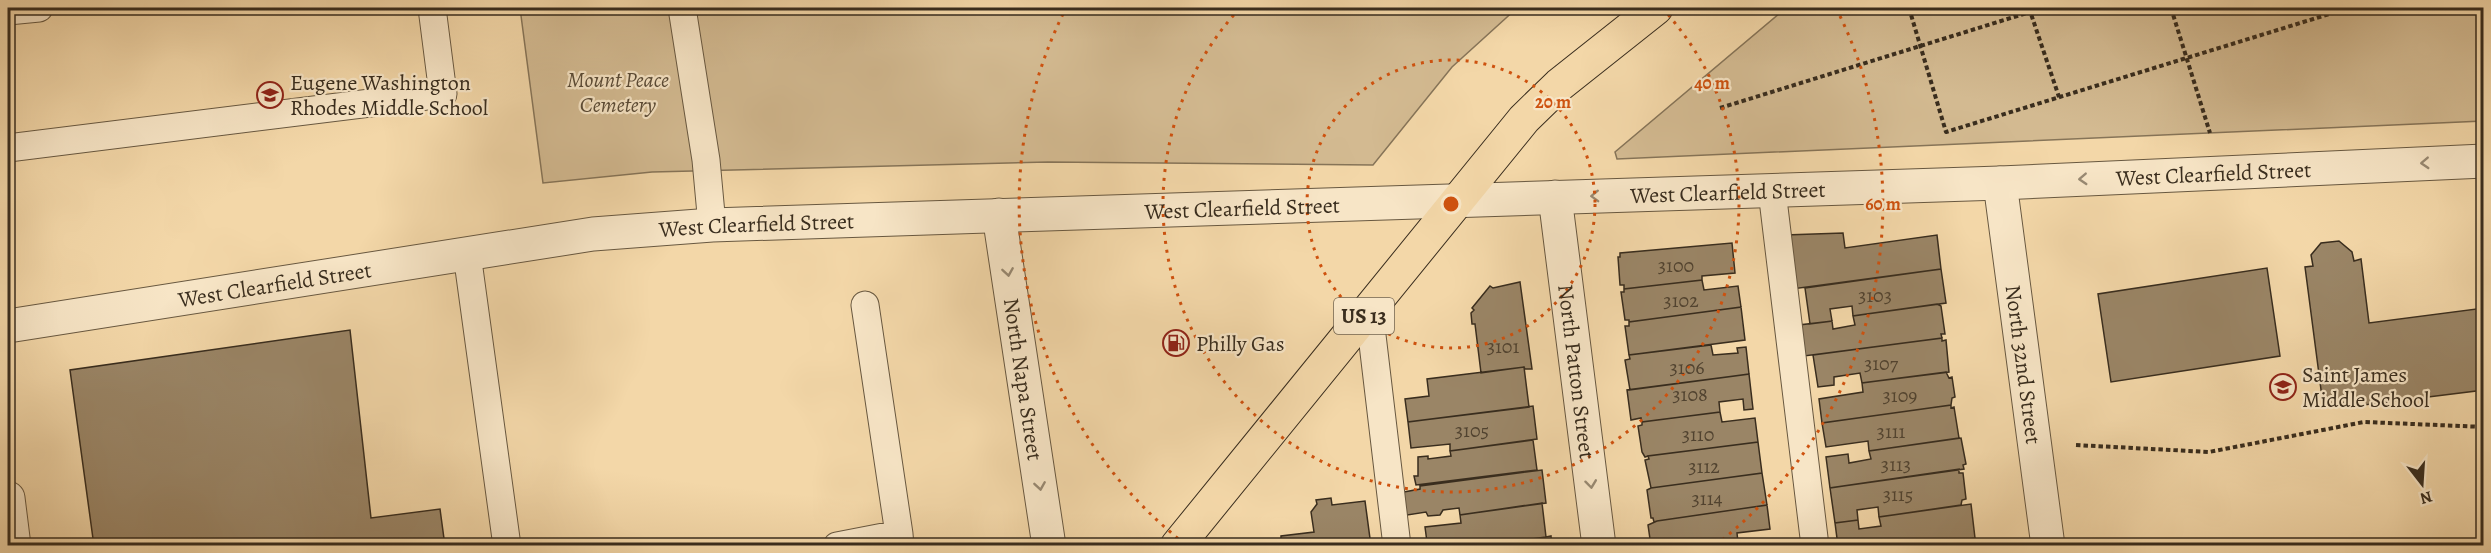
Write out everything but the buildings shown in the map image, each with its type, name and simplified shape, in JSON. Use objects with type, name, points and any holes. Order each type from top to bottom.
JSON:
[{"type":"main road","name":"US 13","points":[[1177,546],[1199,533],[1369,310],[1500,147],[1558,84],[1656,8]]},
{"type":"street","name":"West Clearfield Street","points":[[8,326],[593,234],[712,225],[2000,183],[2484,160]]},
{"type":"street","name":"North 32nd Street","points":[[2000,183],[2048,546]]},
{"type":"street","name":"North Patton Street","points":[[1555,197],[1599,546]]},
{"type":"street","name":"North Napa Street","points":[[999,214],[1049,546]]},
{"type":"street","points":[[8,498],[14,546]]},
{"type":"lane","points":[[8,11],[39,8]]},
{"type":"lane","points":[[8,148],[443,94],[432,8]]},
{"type":"lane","points":[[681,8],[706,160],[712,225]]},
{"type":"lane","points":[[1772,191],[1815,546]]},
{"type":"lane","points":[[468,254],[507,546]]},
{"type":"lane","points":[[837,546],[900,540],[865,305]]},
{"type":"lane","points":[[1369,310],[1397,546]]},
{"type":"path","points":[[1909,8],[1946,132],[2349,8]]},
{"type":"path","points":[[1720,108],[1921,46],[2030,9],[2043,8]]},
{"type":"path","points":[[2171,8],[2207,125]]},
{"type":"path","points":[[2030,9],[2059,97]]},
{"type":"path","points":[[2034,443],[2209,452],[2364,422],[2484,427]]},
{"type":"green space","name":"Mount Peace Cemetery","points":[[520,8],[1517,8],[1452,67],[1373,165],[1048,162],[652,172],[543,183]]},
{"type":"green space","points":[[1786,8],[2483,8],[2483,121],[1617,159],[1615,152]]},
{"type":"place","name":"Eugene Washington Rhodes Middle School","points":[[270,95]]},
{"type":"place","name":"Philly Gas","points":[[1176,343]]},
{"type":"place","name":"Saint James Middle School","points":[[2283,387]]}]
